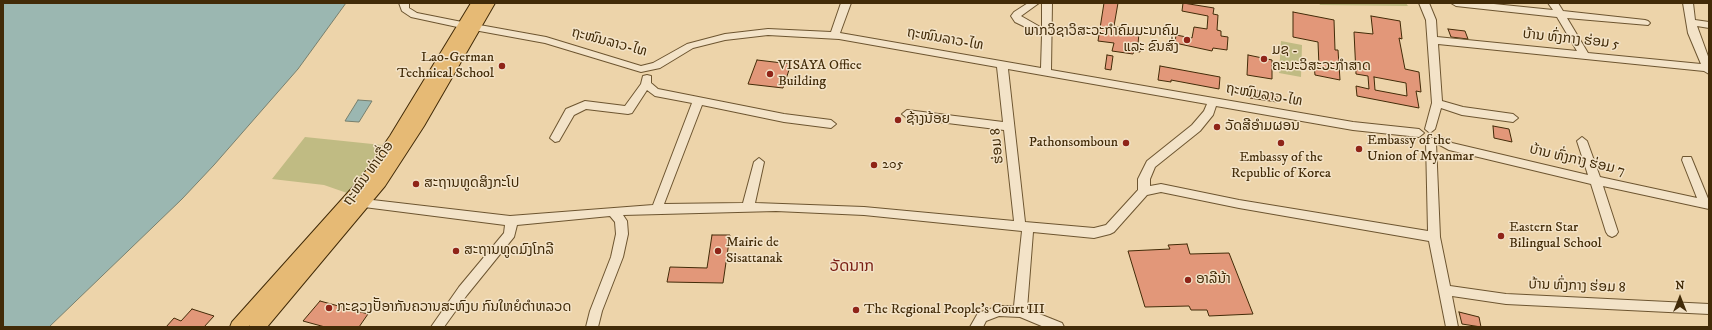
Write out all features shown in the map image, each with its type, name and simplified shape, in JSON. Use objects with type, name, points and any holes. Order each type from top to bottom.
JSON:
[{"type":"main road","name":"ຖະໝົນ ທ່າເດື່ອ","points":[[468,26],[477,3]]},
{"type":"main road","name":"ຖະໝົນ ທ່າເດື່ອ","points":[[238,327],[298,269],[358,202],[382,158],[468,26],[489,3]]},
{"type":"main road","name":"ຖະໝົນ ທ່າເດື່ອ","points":[[257,327],[298,269]]},
{"type":"street","name":"ຖະໜົນລາວ-ໄທ","points":[[404,3],[405,9],[414,15],[546,40],[636,68],[650,68],[690,46],[725,37],[768,32],[835,36],[1046,71],[1353,126],[1419,134]]},
{"type":"street","points":[[835,36],[846,3]]},
{"type":"street","points":[[1034,3],[1016,14],[1016,16],[1018,20],[1047,34]]},
{"type":"street","points":[[1046,71],[1047,3]]},
{"type":"street","points":[[1424,3],[1430,20],[1433,40],[1437,103],[1430,129]]},
{"type":"street","points":[[1456,3],[1645,23]]},
{"type":"street","points":[[1553,3],[1585,56]]},
{"type":"street","points":[[1688,3],[1693,34],[1708,70]]},
{"type":"street","points":[[1692,22],[1709,25]]},
{"type":"street","name":"ບ້ານ ທົ່ງກາງ ຮ່ອມ 5","points":[[1433,40],[1708,70]]},
{"type":"street","name":"ຮ່ອມ 8","points":[[1002,64],[1024,226],[1024,257],[1020,303],[1021,312]]},
{"type":"street","points":[[555,138],[570,112],[589,105],[628,110],[646,84],[650,68]]},
{"type":"street","points":[[646,84],[655,92],[784,118],[831,124]]},
{"type":"street","points":[[657,209],[698,101]]},
{"type":"street","points":[[1144,191],[1144,179],[1151,164],[1196,128],[1209,112],[1213,101]]},
{"type":"street","points":[[1437,103],[1462,111],[1513,118]]},
{"type":"street","points":[[907,114],[1010,127]]},
{"type":"street","points":[[1419,134],[1422,129],[1430,129],[1438,134],[1435,141],[1430,172],[1434,237],[1452,327]]},
{"type":"street","name":"ບ້ານ ທົ່ງກາງ ຮ່ອມ 7","points":[[1419,134],[1421,138],[1449,146],[1707,205]]},
{"type":"street","points":[[1582,141],[1594,180],[1608,216],[1612,232]]},
{"type":"street","points":[[1688,160],[1707,205]]},
{"type":"street","points":[[748,206],[759,162]]},
{"type":"street","points":[[358,202],[510,221],[657,209],[748,206],[864,211],[1094,233],[1105,231],[1114,224],[1144,191],[1161,188],[1239,204],[1434,237]]},
{"type":"street","points":[[592,327],[596,311],[617,257],[622,234],[621,221],[613,212]]},
{"type":"street","points":[[437,327],[510,234],[510,221]]},
{"type":"street","name":"ບ້ານ ທົ່ງກາງ ຮ່ອມ 8","points":[[1444,290],[1506,299],[1709,309]]},
{"type":"street","points":[[976,327],[982,317],[999,311],[1021,312],[1058,327]]},
{"type":"shaded area","points":[[1319,3],[1406,3],[1408,6],[1320,5]]},
{"type":"shaded area","points":[[1281,41],[1302,45],[1301,77],[1279,73]]},
{"type":"shaded area","points":[[305,137],[382,145],[363,174],[347,193],[324,185],[272,179]]},
{"type":"water","points":[[3,3],[346,3],[298,69],[214,165],[182,199],[49,327],[3,327]]},
{"type":"water","points":[[358,100],[372,101],[359,122],[345,121]]},
{"type":"building","points":[[1104,3],[1118,3],[1114,26],[1139,33],[1138,44],[1142,45],[1140,52],[1134,51],[1133,54],[1112,51],[1114,43],[1098,41]]},
{"type":"building","points":[[1183,3],[1214,8],[1213,14],[1218,15],[1217,30],[1221,31],[1221,36],[1228,37],[1227,50],[1213,48],[1212,51],[1175,43],[1176,35],[1192,38],[1194,27],[1207,29],[1208,16],[1182,11]]},
{"type":"building","points":[[1293,12],[1334,20],[1335,50],[1338,50],[1340,80],[1315,75],[1314,65],[1319,66],[1318,42],[1293,37]]},
{"type":"building","points":[[1371,16],[1400,21],[1402,39],[1399,38],[1405,69],[1419,72],[1421,92],[1416,91],[1419,108],[1357,96],[1356,86],[1369,89],[1368,76],[1356,74],[1354,32],[1373,34]],"holes":[[[1374,77],[1406,83],[1407,96],[1375,90]]]},
{"type":"building","points":[[1448,29],[1465,31],[1468,39],[1451,37]]},
{"type":"building","points":[[1107,55],[1113,56],[1111,70],[1105,69]]},
{"type":"building","points":[[1248,55],[1272,60],[1272,79],[1247,75]]},
{"type":"building","name":"VISAYA Office Building","points":[[757,60],[791,64],[783,88],[748,84]]},
{"type":"building","points":[[1160,66],[1220,77],[1219,89],[1171,80],[1171,82],[1158,80]]},
{"type":"building","points":[[1250,89],[1277,94],[1277,102],[1250,98]]},
{"type":"building","points":[[1493,126],[1509,129],[1512,142],[1494,138]]},
{"type":"building","name":"Mairie de Sisattanak","points":[[712,235],[730,235],[723,283],[667,282],[670,267],[707,268]]},
{"type":"building","name":"ອາລີນ້າ","points":[[1187,244],[1190,254],[1229,253],[1253,314],[1209,316],[1207,310],[1191,310],[1189,306],[1145,307],[1128,251],[1170,249],[1168,245]]},
{"type":"building","name":"ກະຊວງປັັອາກັນຄວານສະຫົງບ ກົນໃຫຍໍຕຳຫລວດ","points":[[320,301],[368,314],[359,327],[325,327],[303,321]]},
{"type":"building","points":[[192,309],[214,316],[204,327],[166,327],[174,318],[181,321]]},
{"type":"building","points":[[1459,312],[1479,317],[1481,327],[1462,324]]},
{"type":"place","name":"ພາກວິຊາວິສະວະກຳຄົມມະນາຄົມ ແລະ ຂົນສົ່ງ","points":[[1187,40]]},
{"type":"place","name":"ມຊ - ຄະນະວິສະວະກຳສາດ","points":[[1264,59]]},
{"type":"place","name":"Lao-German Technical School","points":[[502,66]]},
{"type":"place","name":"VISAYA Office Building","points":[[770,74]]},
{"type":"place","name":"ຊ້າງນ້ອຍ","points":[[898,120]]},
{"type":"place","name":"ວັດສີອຳມຜອນ","points":[[1217,127]]},
{"type":"place","name":"Pathonsomboun","points":[[1126,143]]},
{"type":"place","name":"Embassy of the Republic of Korea","points":[[1281,143]]},
{"type":"place","name":"Embassy of the Union of Myanmar","points":[[1359,149]]},
{"type":"place","name":"205","points":[[874,165]]},
{"type":"place","name":"ສະຖານທູດສິງກະໂປ","points":[[416,184]]},
{"type":"place","name":"Eastern Star Bilingual School","points":[[1501,236]]},
{"type":"place","name":"ສະຖານທູດມົງໂກລີ","points":[[456,251]]},
{"type":"place","name":"Mairie de Sisattanak","points":[[718,251]]},
{"type":"place","name":"ອາລີນ້າ","points":[[1188,280]]},
{"type":"place","name":"ກະຊວງປັັອາກັນຄວານສະຫົງບ ກົນໃຫຍໍຕຳຫລວດ","points":[[329,308]]},
{"type":"place","name":"The Regional People's Court III","points":[[856,310]]},
{"type":"district","name":"ວັດນາກ","points":[[852,268]]}]
